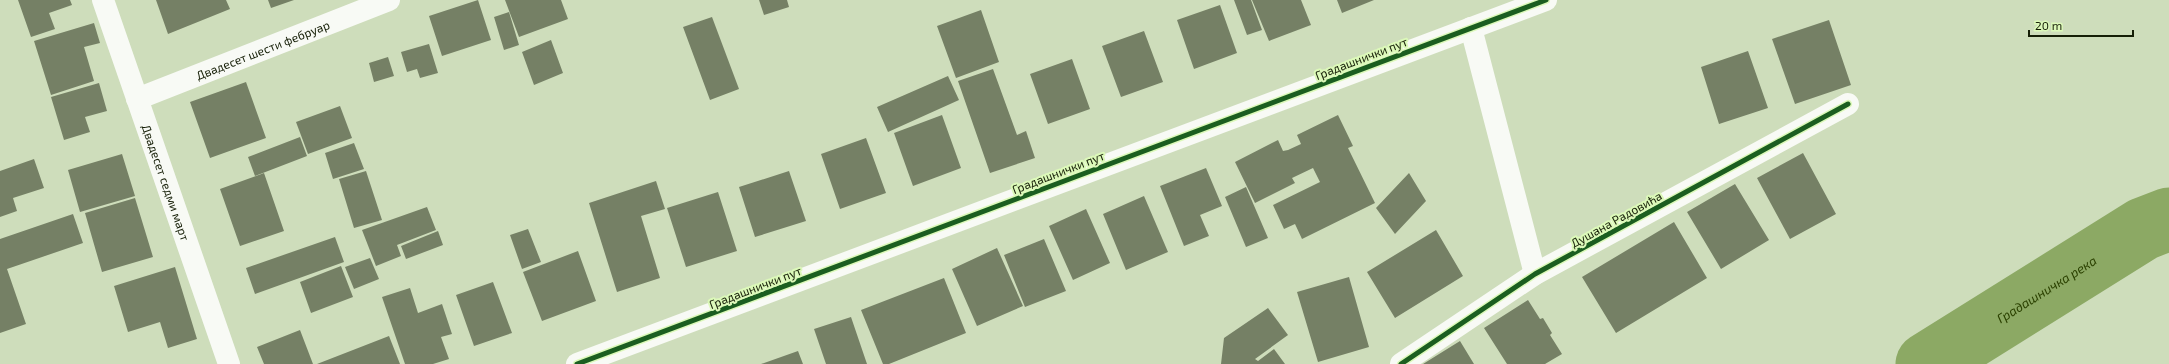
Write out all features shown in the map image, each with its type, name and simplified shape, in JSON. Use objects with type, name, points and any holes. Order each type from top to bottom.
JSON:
[{"type":"street","name":"Двадесет седми март","points":[[103,0],[229,364]]},
{"type":"street","name":"Двадесет шести фебруар","points":[[138,99],[389,0]]},
{"type":"street","name":"Градашнички пут","points":[[577,364],[1546,0]]},
{"type":"street","points":[[1471,28],[1536,274]]},
{"type":"street","name":"Душана Радовића","points":[[1401,364],[1536,274],[1848,104]]},
{"type":"building","points":[[18,0],[70,0],[72,5],[49,13],[55,29],[31,37]]},
{"type":"building","points":[[156,0],[226,0],[230,9],[168,34]]},
{"type":"building","points":[[268,0],[294,0],[271,8]]},
{"type":"building","points":[[478,0],[491,40],[442,56],[429,16]]},
{"type":"building","points":[[505,0],[561,0],[568,19],[519,37]]},
{"type":"building","points":[[759,0],[787,0],[789,7],[764,15]]},
{"type":"building","points":[[1234,0],[1251,0],[1262,30],[1247,35]]},
{"type":"building","points":[[1252,0],[1301,0],[1311,25],[1269,41]]},
{"type":"building","points":[[1337,0],[1374,0],[1342,13]]},
{"type":"building","points":[[1220,5],[1237,53],[1194,69],[1177,20]]},
{"type":"building","points":[[981,10],[999,62],[956,78],[937,26]]},
{"type":"building","points":[[509,12],[519,45],[504,50],[494,17]]},
{"type":"building","points":[[712,17],[739,89],[710,100],[683,27]]},
{"type":"building","points":[[1829,20],[1851,85],[1795,104],[1772,39]]},
{"type":"building","points":[[94,23],[100,43],[84,47],[94,81],[51,95],[34,41]]},
{"type":"building","points":[[1144,31],[1163,82],[1121,97],[1102,46]]},
{"type":"building","points":[[551,40],[563,73],[534,85],[522,52]]},
{"type":"building","points":[[429,44],[438,73],[420,78],[417,69],[407,72],[401,52]]},
{"type":"building","points":[[1748,51],[1768,108],[1719,124],[1701,67]]},
{"type":"building","points":[[388,57],[394,76],[374,82],[369,63]]},
{"type":"building","points":[[1072,59],[1090,109],[1048,124],[1030,74]]},
{"type":"building","points":[[993,69],[1017,135],[1026,131],[1035,158],[990,173],[958,81]]},
{"type":"building","points":[[948,76],[959,100],[888,132],[877,107]]},
{"type":"building","points":[[246,82],[266,138],[210,158],[190,102]]},
{"type":"building","points":[[99,83],[107,111],[85,117],[90,132],[64,140],[51,97]]},
{"type":"building","points":[[340,106],[352,138],[308,154],[296,122]]},
{"type":"building","points":[[942,115],[961,168],[913,186],[894,133]]},
{"type":"building","points":[[1338,115],[1353,146],[1348,148],[1375,203],[1302,239],[1295,224],[1284,229],[1273,205],[1320,182],[1313,168],[1292,178],[1295,183],[1255,203],[1235,162],[1278,140],[1283,151],[1288,150],[1301,144],[1297,135]]},
{"type":"building","points":[[300,137],[307,156],[255,176],[248,157]]},
{"type":"building","points":[[866,138],[886,193],[840,209],[821,154]]},
{"type":"building","points":[[354,143],[364,169],[333,179],[325,153]]},
{"type":"building","points":[[1803,153],[1836,214],[1790,239],[1757,178]]},
{"type":"building","points":[[122,154],[135,196],[80,212],[68,170]]},
{"type":"building","points":[[34,159],[44,188],[13,198],[17,211],[0,217],[0,171]]},
{"type":"building","points":[[1206,168],[1222,206],[1200,215],[1209,236],[1184,246],[1160,186]]},
{"type":"building","points":[[366,171],[382,220],[354,228],[339,179]]},
{"type":"building","points":[[789,171],[806,221],[755,237],[739,187]]},
{"type":"building","points":[[264,173],[284,231],[240,246],[220,189]]},
{"type":"building","points":[[1409,173],[1426,201],[1395,234],[1376,208]]},
{"type":"building","points":[[656,181],[665,209],[641,216],[660,278],[617,292],[589,203]]},
{"type":"building","points":[[1735,184],[1769,240],[1721,269],[1687,212]]},
{"type":"building","points":[[1246,187],[1268,238],[1246,247],[1225,197]]},
{"type":"building","points":[[718,192],[737,251],[686,267],[667,208]]},
{"type":"building","points":[[1144,196],[1168,252],[1126,270],[1103,214]]},
{"type":"building","points":[[135,198],[153,257],[102,272],[85,213]]},
{"type":"building","points":[[427,207],[436,230],[397,245],[401,256],[376,266],[362,230]]},
{"type":"building","points":[[1086,209],[1110,263],[1073,280],[1049,226]]},
{"type":"building","points":[[73,214],[83,243],[7,269],[26,324],[0,333],[0,239]]},
{"type":"building","points":[[1674,222],[1707,278],[1616,333],[1582,277]]},
{"type":"building","points":[[528,229],[541,262],[522,269],[510,235]]},
{"type":"building","points":[[1436,230],[1463,276],[1395,318],[1367,272]]},
{"type":"building","points":[[438,231],[443,245],[406,259],[401,246]]},
{"type":"building","points":[[335,237],[344,262],[255,294],[246,268]]},
{"type":"building","points":[[1044,239],[1066,291],[1025,307],[1004,255]]},
{"type":"building","points":[[997,248],[1023,306],[977,326],[952,269]]},
{"type":"building","points":[[578,251],[596,301],[542,321],[523,272]]},
{"type":"building","points":[[370,258],[379,279],[354,289],[345,267]]},
{"type":"building","points":[[341,266],[353,297],[311,313],[300,282]]},
{"type":"building","points":[[175,267],[197,339],[168,348],[160,322],[128,332],[114,286]]},
{"type":"building","points":[[1349,277],[1369,347],[1318,362],[1297,292]]},
{"type":"building","points":[[944,278],[966,333],[889,364],[883,364],[861,310]]},
{"type":"building","points":[[493,282],[512,333],[474,346],[456,295]]},
{"type":"building","points":[[410,288],[418,313],[442,304],[452,334],[441,337],[449,359],[433,364],[405,364],[382,297]]},
{"type":"building","points":[[1528,300],[1540,319],[1543,318],[1552,333],[1550,335],[1562,354],[1545,364],[1507,364],[1484,328]]},
{"type":"building","points":[[1268,308],[1288,335],[1255,359],[1258,361],[1274,349],[1285,364],[1221,364],[1224,338]]},
{"type":"building","points":[[851,317],[867,364],[826,364],[814,329]]},
{"type":"building","points":[[300,330],[313,364],[264,364],[257,347]]},
{"type":"building","points":[[389,336],[400,364],[317,364]]},
{"type":"building","points":[[1460,341],[1474,364],[1423,364]]},
{"type":"building","points":[[798,351],[803,364],[761,364]]},
{"type":"waterway","name":"Градашничка река","points":[[1927,364],[2143,229],[2169,219]]},
{"type":"cycle path","points":[[577,364],[1546,0]]},
{"type":"cycle path","points":[[1401,364],[1535,274],[1848,104]]}]
